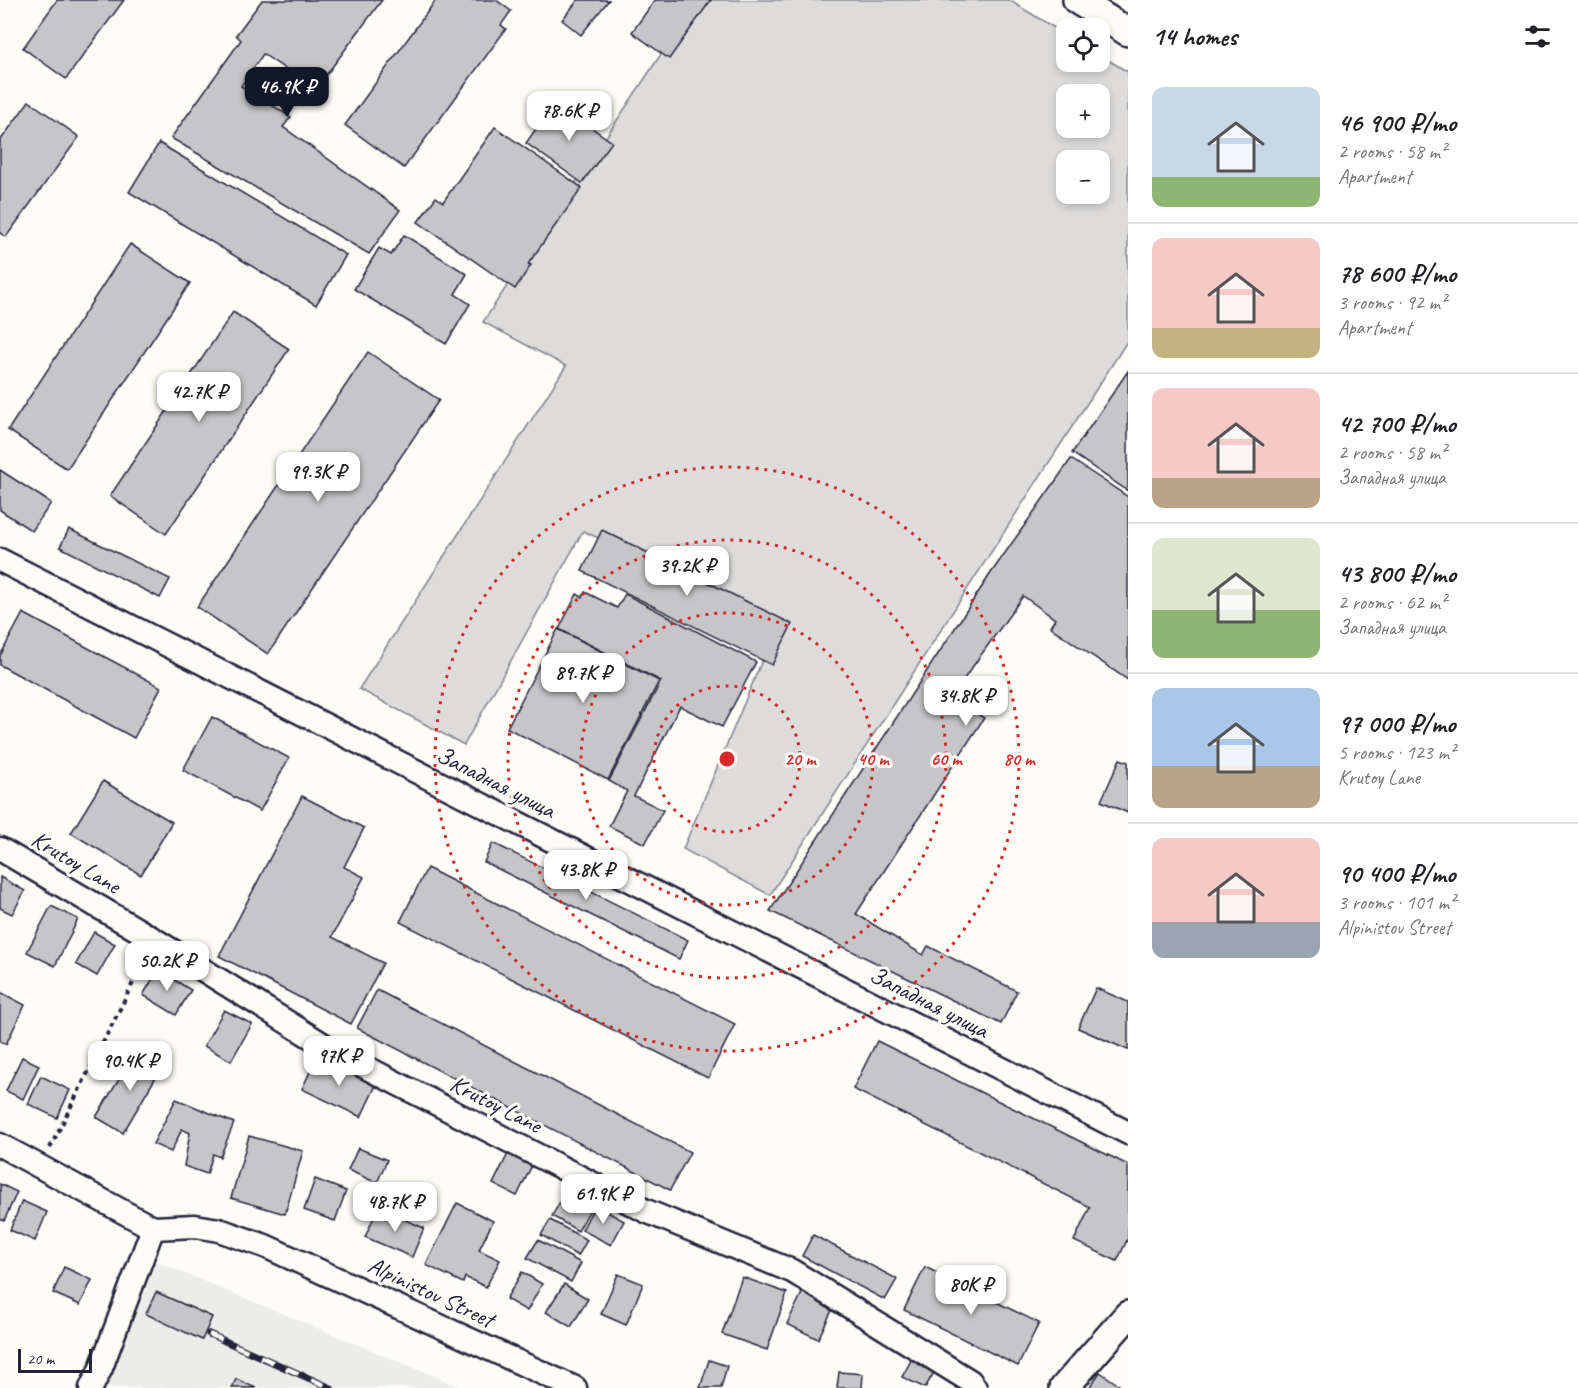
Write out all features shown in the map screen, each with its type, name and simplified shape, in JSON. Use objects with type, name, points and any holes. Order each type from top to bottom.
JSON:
[{"type":"street","points":[[1077,0],[1128,32]]},
{"type":"street","name":"Западная улица","points":[[0,560],[1128,1133]]},
{"type":"street","name":"Krutoy Lane","points":[[0,849],[155,940],[332,1050],[646,1211],[792,1271],[970,1381],[975,1388]]},
{"type":"street","points":[[0,1145],[153,1228],[101,1368],[91,1388]]},
{"type":"street","name":"Alpinistov Street","points":[[153,1228],[195,1226],[219,1230],[264,1246],[575,1388]]},
{"type":"street","points":[[1064,1388],[1128,1315]]},
{"type":"path","points":[[40,1167],[155,940]]},
{"type":"shaded area","points":[[697,0],[1009,0],[1056,29],[1056,72],[1110,72],[1110,61],[1128,72],[1128,340],[770,895],[683,849],[779,620],[583,531],[464,745],[359,689],[566,366],[483,322]]},
{"type":"shaded area","points":[[152,1260],[463,1388],[106,1388]]},
{"type":"building","points":[[57,0],[124,0],[66,79],[23,48]]},
{"type":"building","points":[[262,0],[382,0],[324,78],[314,72],[306,83],[263,54],[241,86],[291,117],[283,127],[400,210],[369,254],[171,138],[241,40],[236,35]]},
{"type":"building","points":[[436,0],[496,0],[511,11],[501,25],[506,29],[404,168],[345,125]]},
{"type":"building","points":[[578,0],[609,0],[581,35],[562,20]]},
{"type":"building","points":[[655,0],[711,0],[669,59],[632,32]]},
{"type":"building","points":[[29,101],[79,137],[6,237],[0,233],[0,141]]},
{"type":"building","points":[[555,102],[612,142],[582,183],[526,143]]},
{"type":"building","points":[[495,127],[582,188],[528,264],[531,265],[515,289],[418,222],[436,197],[443,202]]},
{"type":"building","points":[[159,143],[346,255],[316,305],[129,192]]},
{"type":"building","points":[[404,235],[467,274],[455,294],[470,304],[446,344],[354,289],[379,248],[391,255]]},
{"type":"building","points":[[130,244],[190,283],[67,469],[8,430]]},
{"type":"building","points":[[233,312],[289,349],[166,534],[110,496]]},
{"type":"building","points":[[368,352],[439,400],[268,654],[197,607]]},
{"type":"building","points":[[1128,371],[1128,491],[1072,453]]},
{"type":"building","points":[[1071,459],[1128,497],[1128,680],[1050,627],[1055,619],[1023,596],[951,697],[984,718],[856,914],[923,955],[928,946],[1017,991],[1001,1024],[770,911],[991,573]]},
{"type":"building","points":[[0,470],[51,503],[32,531],[0,510]]},
{"type":"building","points":[[69,529],[170,579],[160,598],[60,547]]},
{"type":"building","points":[[602,530],[792,624],[772,665],[582,571]]},
{"type":"building","points":[[585,592],[617,608],[625,594],[756,662],[722,727],[680,706],[634,796],[663,810],[645,844],[609,826],[627,791],[609,781],[661,681],[559,629],[577,594],[582,597]]},
{"type":"building","points":[[23,613],[161,687],[134,738],[0,665],[0,656]]},
{"type":"building","points":[[558,629],[659,681],[608,780],[507,728]]},
{"type":"building","points":[[212,717],[289,758],[260,811],[183,770]]},
{"type":"building","points":[[1120,759],[1128,762],[1128,813],[1101,801]]},
{"type":"building","points":[[103,781],[172,822],[141,875],[71,833]]},
{"type":"building","points":[[302,796],[364,828],[344,867],[364,877],[332,937],[383,963],[351,1024],[219,956]]},
{"type":"building","points":[[493,843],[688,940],[679,959],[484,862]]},
{"type":"building","points":[[427,868],[735,1024],[708,1078],[400,922]]},
{"type":"building","points":[[0,877],[25,891],[12,914],[0,908]]},
{"type":"building","points":[[51,906],[78,919],[55,966],[27,952]]},
{"type":"building","points":[[94,932],[115,944],[97,976],[76,964]]},
{"type":"building","points":[[158,970],[191,990],[176,1015],[143,995]]},
{"type":"building","points":[[1096,988],[1128,1002],[1128,1050],[1078,1028]]},
{"type":"building","points":[[377,990],[690,1152],[670,1190],[357,1028]]},
{"type":"building","points":[[0,992],[25,1005],[6,1044],[0,1041]]},
{"type":"building","points":[[224,1010],[252,1024],[231,1061],[204,1046]]},
{"type":"building","points":[[877,1041],[1128,1165],[1128,1238],[1117,1261],[1074,1241],[1090,1207],[853,1089]]},
{"type":"building","points":[[137,1050],[163,1065],[123,1133],[96,1117]]},
{"type":"building","points":[[22,1057],[39,1065],[23,1099],[6,1091]]},
{"type":"building","points":[[317,1057],[376,1085],[361,1117],[302,1089]]},
{"type":"building","points":[[41,1076],[70,1090],[57,1118],[28,1104]]},
{"type":"building","points":[[176,1099],[234,1123],[220,1157],[213,1154],[207,1174],[184,1166],[190,1133],[182,1129],[171,1152],[153,1144]]},
{"type":"building","points":[[249,1136],[303,1151],[285,1214],[231,1198]]},
{"type":"building","points":[[512,1146],[536,1157],[517,1196],[493,1184]]},
{"type":"building","points":[[358,1148],[387,1160],[377,1183],[348,1170]]},
{"type":"building","points":[[315,1179],[346,1191],[335,1221],[304,1210]]},
{"type":"building","points":[[0,1184],[17,1192],[4,1221],[0,1219]]},
{"type":"building","points":[[570,1184],[596,1199],[578,1231],[552,1216]]},
{"type":"building","points":[[22,1201],[47,1212],[35,1241],[10,1230]]},
{"type":"building","points":[[457,1203],[493,1221],[479,1250],[500,1260],[486,1287],[465,1277],[463,1283],[426,1265]]},
{"type":"building","points":[[595,1205],[624,1221],[611,1245],[582,1230]]},
{"type":"building","points":[[378,1208],[424,1228],[412,1257],[365,1237]]},
{"type":"building","points":[[550,1220],[587,1240],[578,1256],[541,1235]]},
{"type":"building","points":[[813,1235],[897,1279],[885,1300],[802,1256]]},
{"type":"building","points":[[538,1240],[581,1263],[571,1282],[527,1258]]},
{"type":"building","points":[[64,1267],[92,1280],[80,1305],[53,1293]]},
{"type":"building","points":[[925,1267],[1039,1323],[1018,1366],[904,1310]]},
{"type":"building","points":[[522,1272],[542,1284],[527,1311],[506,1299]]},
{"type":"building","points":[[618,1274],[643,1284],[626,1325],[601,1314]]},
{"type":"building","points":[[742,1277],[787,1293],[767,1350],[722,1334]]},
{"type":"building","points":[[564,1284],[588,1299],[571,1327],[546,1312]]},
{"type":"building","points":[[804,1289],[835,1304],[818,1339],[787,1324]]},
{"type":"building","points":[[156,1292],[212,1317],[202,1340],[146,1314]]},
{"type":"building","points":[[913,1357],[936,1369],[925,1388],[902,1377]]},
{"type":"building","points":[[709,1360],[727,1366],[721,1388],[700,1388]]},
{"type":"building","points":[[839,1372],[863,1374],[862,1388],[837,1388]]},
{"type":"building","points":[[1100,1372],[1123,1388],[1089,1388]]},
{"type":"building","points":[[236,1379],[256,1388],[232,1388]]},
{"type":"railway","points":[[209,1334],[331,1388]]}]
